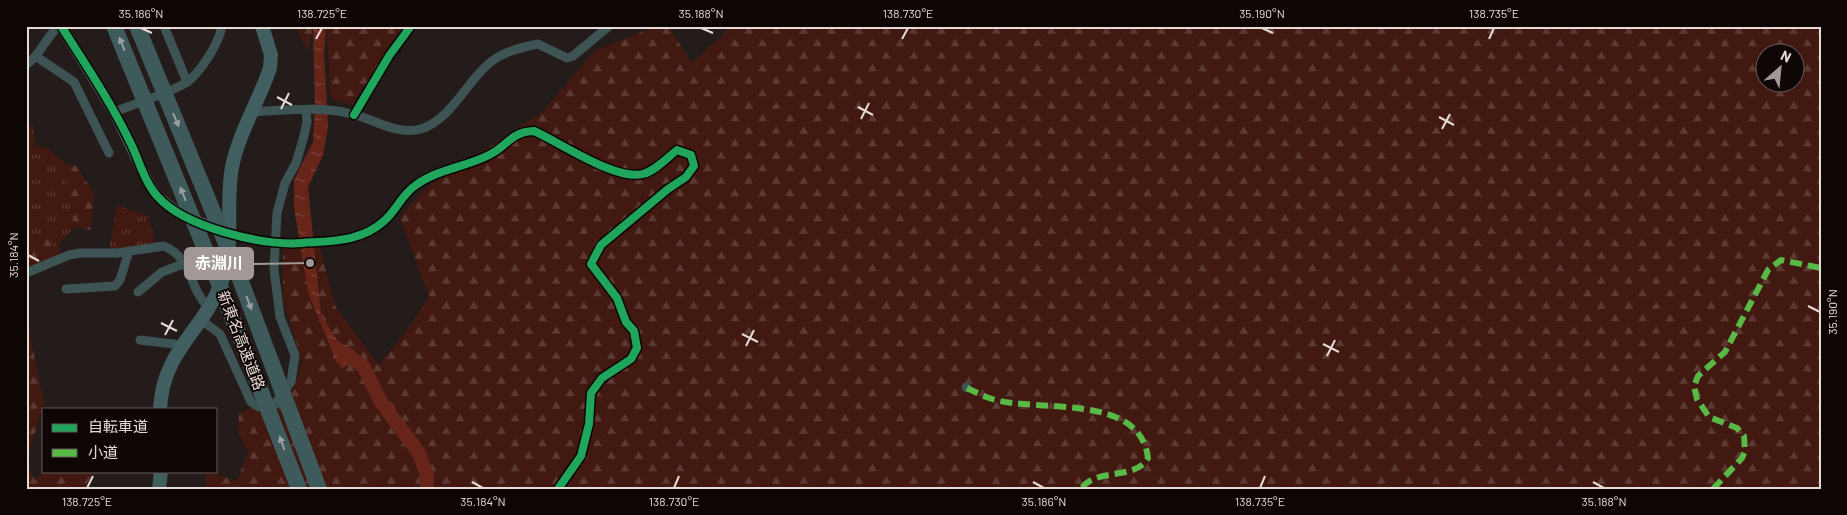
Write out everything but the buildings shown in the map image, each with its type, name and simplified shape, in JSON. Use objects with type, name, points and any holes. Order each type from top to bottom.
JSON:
[{"type":"highway","name":"新東名高速道路","points":[[114,26],[220,285],[299,489]]},
{"type":"highway","name":"新東名高速道路","points":[[137,26],[234,263],[319,489]]},
{"type":"main road","points":[[160,408],[164,378],[182,345],[200,320],[222,282],[227,260],[232,167],[266,79],[271,55],[262,26]]},
{"type":"main road","points":[[159,489],[161,472]]},
{"type":"street","points":[[26,65],[38,56],[45,41],[60,26],[114,112],[149,184],[157,196],[180,214],[229,234],[275,244],[352,238],[370,232],[385,220],[403,196],[415,185],[431,176],[490,155],[522,132],[534,131],[614,173],[630,177],[645,174],[678,150],[691,155],[694,166],[686,177],[668,189],[601,245],[594,254],[591,264],[617,298],[626,322],[634,331],[637,348],[631,359],[602,378],[591,393],[589,424],[582,456],[558,489]]},
{"type":"street","points":[[164,26],[186,82]]},
{"type":"street","points":[[114,112],[186,82],[211,52],[220,35],[222,26]]},
{"type":"street","points":[[354,115],[389,56],[411,26]]},
{"type":"street","points":[[252,112],[309,110],[331,112],[354,115],[392,129],[421,129],[445,113],[492,61],[509,52],[538,44],[567,58],[573,56],[609,26]]},
{"type":"street","points":[[38,56],[74,82],[109,153]]},
{"type":"street","points":[[200,320],[220,334],[251,402],[260,407],[274,405],[291,382],[294,354],[280,317],[274,269],[277,213],[285,183],[296,163],[309,110]]},
{"type":"street","points":[[26,273],[69,255],[129,251],[164,246],[174,251],[186,263],[200,295],[208,307]]},
{"type":"street","points":[[66,289],[115,286],[120,280],[129,251]]},
{"type":"street","points":[[138,292],[159,271],[186,263]]},
{"type":"street","points":[[140,340],[182,345]]},
{"type":"green space","points":[[295,26],[313,26],[308,51]]},
{"type":"green space","points":[[326,26],[403,26],[352,105],[331,98]]},
{"type":"green space","points":[[657,26],[668,26],[692,63],[727,31],[729,26],[1821,26],[1821,489],[205,489],[207,483],[204,472],[237,481],[248,452],[238,432],[239,414],[294,388],[302,361],[283,301],[283,248],[320,247],[335,306],[379,365],[408,329],[429,297],[400,217],[426,188],[542,112],[596,50]]},
{"type":"green space","points":[[33,125],[35,146],[49,149],[66,164],[67,190],[74,227],[59,245],[61,254],[55,257],[36,235],[26,241],[26,126]]},
{"type":"green space","points":[[66,164],[76,166],[94,193],[91,230],[74,227],[67,190]]},
{"type":"green space","points":[[117,205],[148,216],[156,244],[109,252]]},
{"type":"green space","points":[[36,235],[50,236],[55,257],[26,270],[26,242]]},
{"type":"green space","points":[[26,315],[44,403],[26,462]]},
{"type":"green space","points":[[26,463],[35,480],[43,472],[94,472],[83,489],[26,489]]},
{"type":"water","points":[[313,26],[326,26],[324,52],[328,127],[323,155],[308,187],[321,315],[338,341],[355,351],[365,367],[353,363],[342,368],[336,361],[308,292],[294,207],[294,180],[313,142],[315,106]]},
{"type":"waterway","points":[[347,355],[363,366],[381,402],[419,453],[427,476],[427,489]]},
{"type":"marked path","points":[[1713,489],[1742,458],[1745,451],[1744,436],[1737,428],[1709,417],[1697,399],[1694,386],[1698,376],[1725,352],[1768,270],[1781,260],[1821,268]]},
{"type":"marked path","points":[[967,388],[992,399],[1012,403],[1084,409],[1107,414],[1127,423],[1141,437],[1148,458],[1142,465],[1134,469],[1096,478],[1088,482],[1081,489]]},
{"type":"cycle path","points":[[61,26],[116,115],[146,179],[158,197],[170,208],[205,226],[246,238],[285,243],[302,243],[356,237],[375,228],[384,221],[416,185],[433,175],[489,155],[514,137],[526,132],[534,131],[588,160],[618,172],[632,175],[643,174],[652,170],[677,150],[691,155],[694,166],[686,177],[668,189],[601,245],[591,264],[617,298],[626,322],[634,331],[637,348],[631,359],[602,378],[591,393],[589,424],[581,456],[558,489]]},
{"type":"cycle path","points":[[354,115],[389,56],[411,26]]},
{"type":"place","name":"赤淵川","points":[[310,263]]}]
